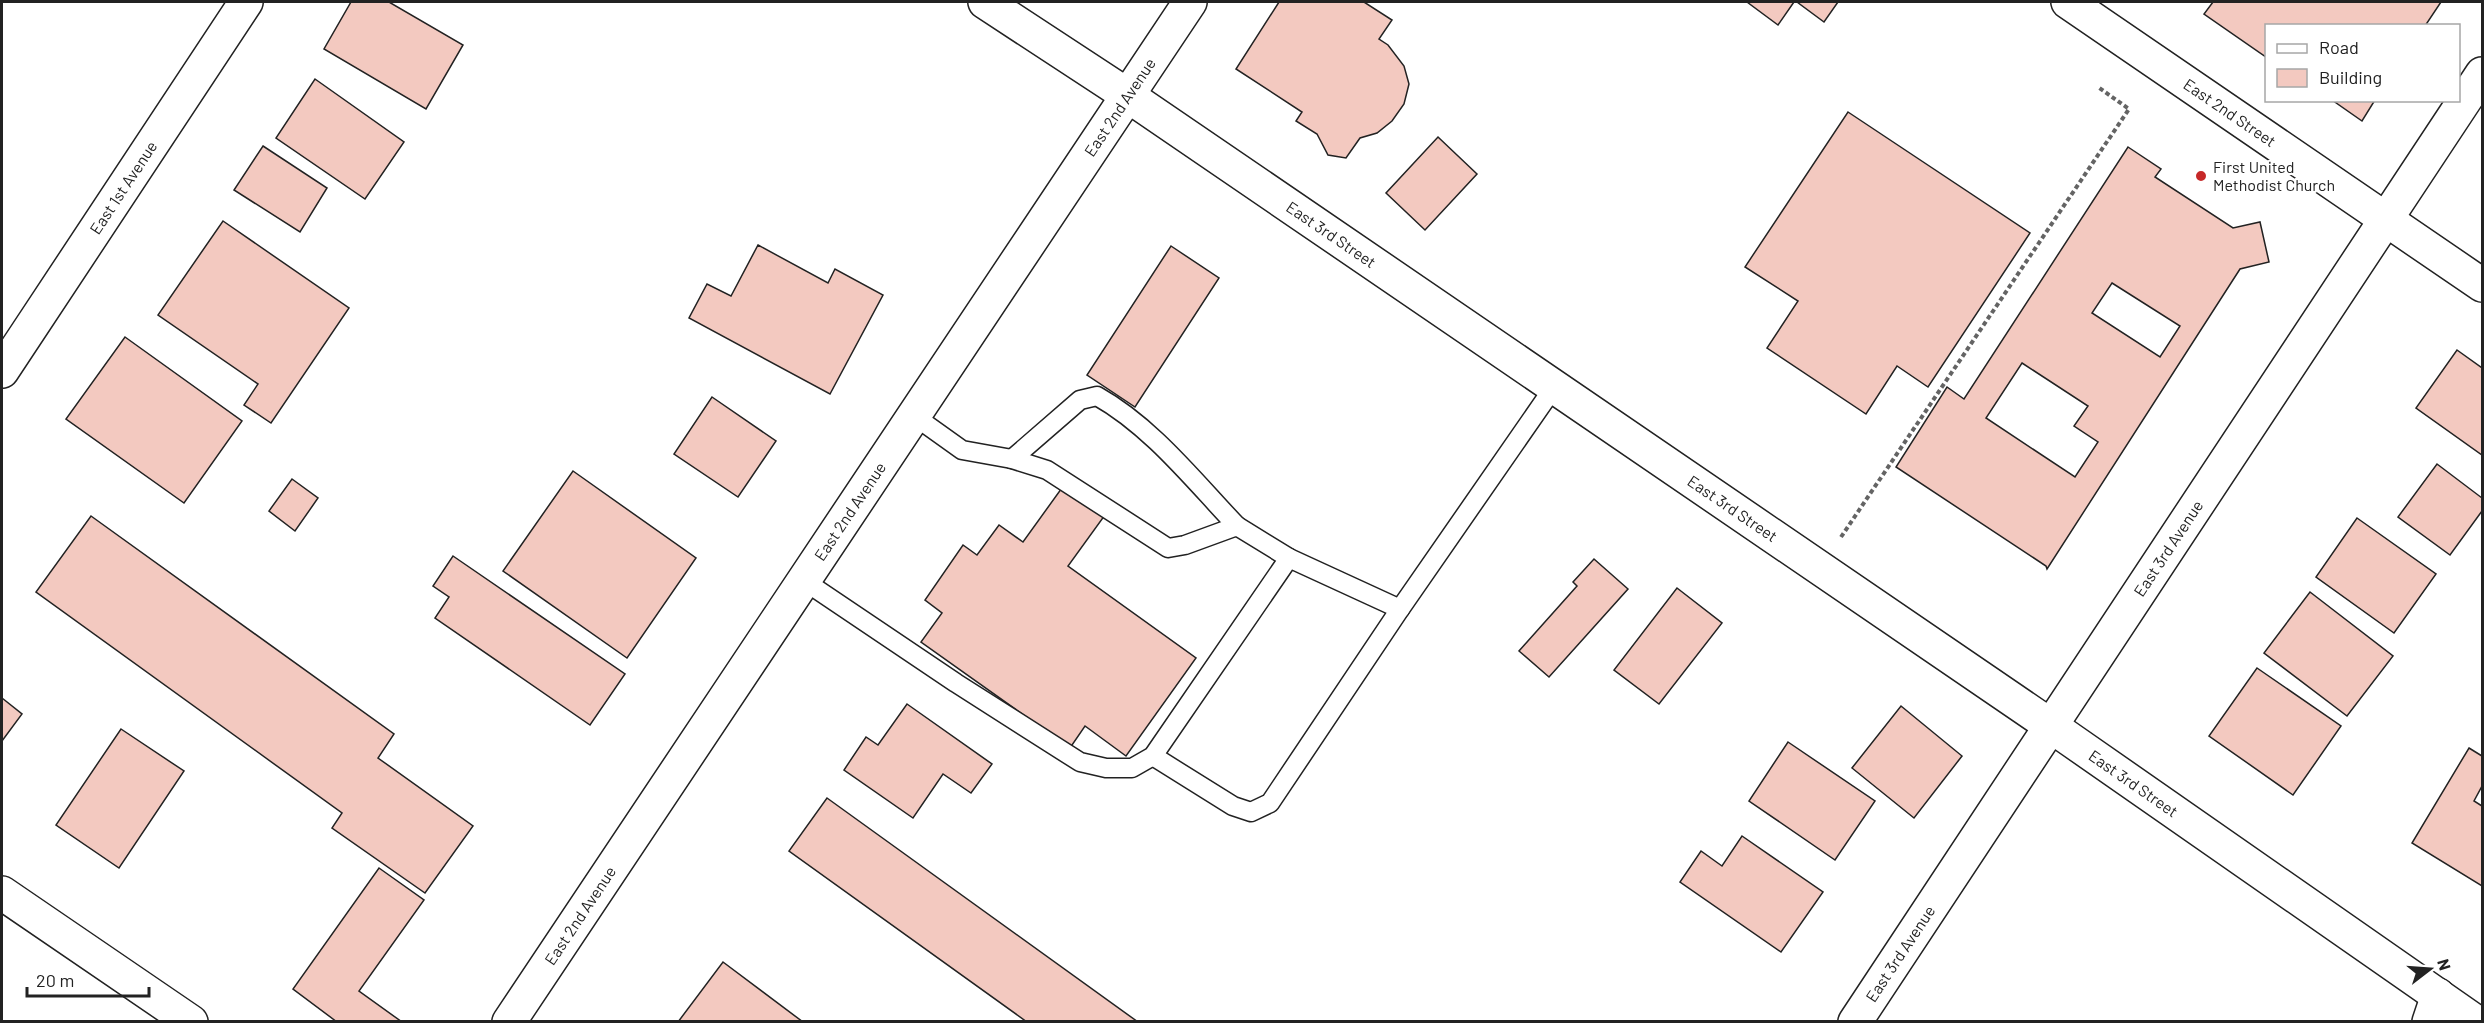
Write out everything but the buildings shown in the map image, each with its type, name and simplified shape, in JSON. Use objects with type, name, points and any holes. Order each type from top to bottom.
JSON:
[{"type":"street","name":"East 1st Avenue","points":[[2,371],[246,2]]},
{"type":"street","name":"East 3rd Street","points":[[985,2],[1127,95],[2051,726],[2434,1008],[2476,1022]]},
{"type":"street","name":"East 2nd Avenue","points":[[509,1022],[1190,2]]},
{"type":"street","name":"East 2nd Street","points":[[2068,2],[2482,285]]},
{"type":"street","name":"East 3rd Avenue","points":[[1855,1022],[2482,74]]},
{"type":"street","points":[[2,893],[191,1022]]},
{"type":"lane","points":[[1153,756],[1233,806],[1251,812],[1270,803],[1400,609],[1554,387]]},
{"type":"lane","points":[[1012,459],[1080,400],[1097,396],[1117,407],[1154,440],[1237,526],[1289,558],[1400,609]]},
{"type":"lane","points":[[913,416],[962,450],[1012,459],[1047,470],[1168,548],[1185,545],[1237,526]]},
{"type":"lane","points":[[803,580],[956,684],[1080,762],[1106,768],[1132,768],[1153,756],[1289,558]]},
{"type":"path","points":[[1820,568],[2129,109],[2098,87]]},
{"type":"place","name":"First United Methodist Church","points":[[2201,176]]}]
